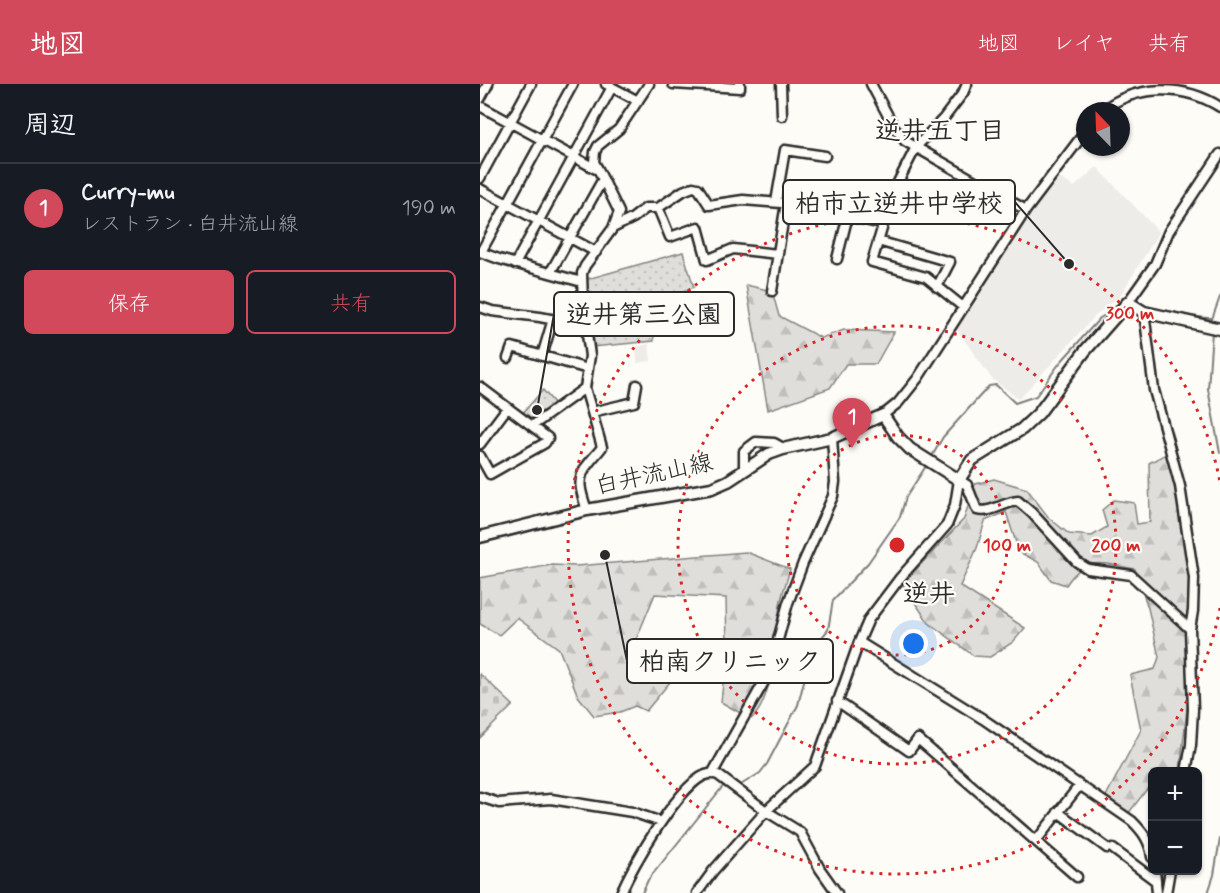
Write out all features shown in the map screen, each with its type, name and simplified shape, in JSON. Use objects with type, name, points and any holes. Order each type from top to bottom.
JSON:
[{"type":"main road","points":[[883,415],[898,437],[910,449],[959,480],[972,460],[1022,429],[1039,413],[1085,351],[1128,303],[1144,312],[1220,329]]},
{"type":"main road","name":"白井流山線","points":[[480,537],[587,510],[700,492],[728,481],[760,459],[785,448],[832,438],[883,415]]},
{"type":"street","points":[[480,99],[488,84]]},
{"type":"street","points":[[480,178],[531,84]]},
{"type":"street","points":[[573,84],[480,252],[514,264],[582,282]]},
{"type":"street","points":[[587,510],[579,484],[580,477],[602,447],[585,388],[590,356],[582,282],[585,266],[613,228],[619,212],[596,169],[593,156],[598,146],[619,129],[649,84]]},
{"type":"street","points":[[673,84],[740,88],[740,84]]},
{"type":"street","points":[[781,84],[782,116]]},
{"type":"street","points":[[871,84],[894,128],[905,141],[1026,210]]},
{"type":"street","points":[[963,307],[926,278],[872,262],[893,192],[916,147],[944,118],[967,84]]},
{"type":"street","points":[[1114,102],[1138,89],[1167,85],[1182,86],[1208,97],[1220,107]]},
{"type":"street","points":[[514,264],[574,157],[609,86],[638,101]]},
{"type":"street","points":[[480,106],[596,169]]},
{"type":"street","points":[[883,415],[908,392],[1026,210],[1076,144]]},
{"type":"street","points":[[776,202],[785,150],[825,156]]},
{"type":"street","points":[[1128,303],[1155,264],[1175,222],[1220,154]]},
{"type":"street","points":[[550,273],[603,179]]},
{"type":"street","points":[[613,228],[633,218],[646,208],[658,208],[693,187],[698,188],[709,205],[743,200],[786,203],[882,224]]},
{"type":"street","points":[[480,189],[596,252]]},
{"type":"street","points":[[772,291],[786,203]]},
{"type":"street","points":[[658,208],[670,237],[698,227],[707,260],[733,249],[778,254]]},
{"type":"street","points":[[837,259],[848,215]]},
{"type":"street","points":[[878,241],[950,262],[937,286]]},
{"type":"street","points":[[480,307],[492,311],[586,326]]},
{"type":"street","points":[[1144,312],[1154,390],[1180,486],[1194,578],[1190,629],[1193,709],[1191,745],[1187,767]]},
{"type":"street","points":[[542,356],[553,319]]},
{"type":"street","points":[[508,358],[512,347],[588,369]]},
{"type":"street","points":[[592,412],[634,402],[637,385]]},
{"type":"street","points":[[480,387],[548,438],[545,442],[490,474],[480,456]]},
{"type":"street","points":[[532,426],[585,388]]},
{"type":"street","points":[[480,444],[507,408]]},
{"type":"street","points":[[712,774],[770,673],[788,603],[803,562],[833,496],[835,482],[832,438]]},
{"type":"street","points":[[744,470],[744,451],[756,442],[774,443],[785,448]]},
{"type":"street","points":[[697,893],[713,871],[766,812],[815,766],[859,642],[870,619],[881,602],[947,525],[955,505],[959,480],[967,485],[977,510],[984,512],[1008,502],[1018,501],[1077,562],[1088,569],[1131,575],[1190,629]]},
{"type":"street","points":[[859,642],[983,719],[1132,821],[1148,840]]},
{"type":"street","points":[[837,701],[909,751],[918,739],[1077,877]]},
{"type":"street","points":[[621,893],[628,875],[660,822],[702,777],[712,774],[725,780],[766,812],[800,832],[820,869],[837,893]]},
{"type":"street","points":[[1036,840],[1079,786]]},
{"type":"street","points":[[480,797],[499,802],[551,798],[633,812],[660,822]]},
{"type":"street","points":[[1058,812],[1156,881]]},
{"type":"street","points":[[1155,875],[1157,893]]},
{"type":"street","points":[[1166,893],[1169,875]]},
{"type":"shaded area","points":[[1097,167],[1159,232],[1120,296],[1096,315],[1019,399],[992,379],[956,328],[1056,176],[1074,187]]},
{"type":"shaded area","points":[[649,344],[651,361],[637,363],[636,347]]},
{"type":"green space","points":[[683,252],[694,287],[652,302],[654,341],[592,347],[584,280]]},
{"type":"green space","points":[[746,285],[772,291],[779,316],[821,338],[844,330],[894,332],[876,364],[846,364],[830,388],[768,410]]},
{"type":"green space","points":[[543,390],[555,404],[533,421],[529,421],[521,415]]},
{"type":"green space","points":[[1168,453],[1182,525],[1190,590],[1185,633],[1189,691],[1180,767],[1148,767],[1148,790],[1128,814],[1106,796],[1141,730],[1130,675],[1155,669],[1159,657],[1148,608],[1135,569],[1096,563],[1081,569],[1066,585],[1051,580],[1038,562],[1019,552],[1006,512],[985,521],[977,548],[960,586],[1025,628],[1013,642],[990,657],[974,656],[929,623],[902,584],[964,519],[975,484],[994,479],[1027,489],[1049,518],[1069,534],[1092,536],[1107,527],[1102,510],[1114,500],[1134,503],[1137,524],[1150,522],[1149,463]]},
{"type":"green space","points":[[746,552],[790,569],[780,605],[769,683],[759,710],[751,719],[721,702],[727,647],[726,598],[655,594],[626,664],[644,676],[670,682],[646,711],[635,706],[620,712],[594,716],[578,696],[559,649],[517,618],[499,635],[480,624],[480,578],[551,565],[576,566]]},
{"type":"green space","points":[[480,674],[513,705],[480,738]]},
{"type":"waterway","points":[[1212,319],[1220,297]]},
{"type":"waterway","points":[[931,458],[943,437],[989,386],[996,385],[1015,403],[1036,396],[1059,364],[1100,318],[1115,309]]},
{"type":"waterway","points":[[1151,309],[1212,318]]},
{"type":"waterway","points":[[1212,331],[1208,389],[1220,453]]},
{"type":"waterway","points":[[739,786],[760,773],[767,764],[798,705],[812,649],[828,630],[833,600],[868,563],[900,517],[906,497],[928,463]]},
{"type":"waterway","points":[[642,893],[648,880],[724,785],[734,790]]},
{"type":"waterway","points":[[1208,893],[1214,875],[1220,839]]},
{"type":"place","name":"柏市立逆井中学校","points":[[1069,264]]},
{"type":"place","name":"逆井第三公園","points":[[537,410]]},
{"type":"place","name":"Curry-mu","points":[[852,448]]},
{"type":"place","name":"柏南クリニック","points":[[605,555]]},
{"type":"district","name":"逆井五丁目","points":[[940,132]]},
{"type":"district","name":"逆井","points":[[929,595]]}]
